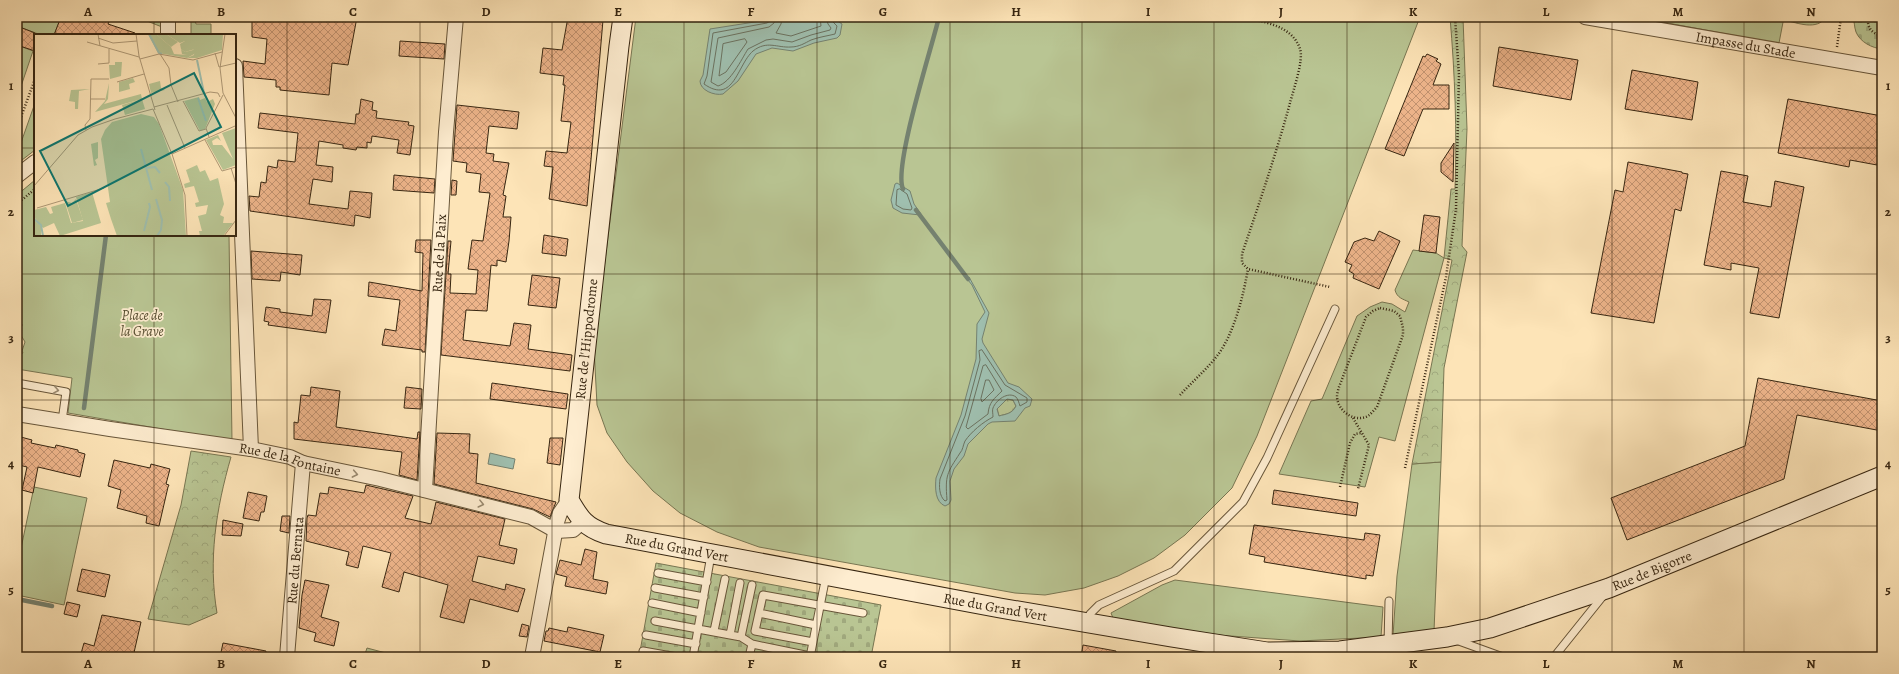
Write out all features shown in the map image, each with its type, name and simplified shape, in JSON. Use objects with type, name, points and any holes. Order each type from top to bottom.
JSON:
[{"type":"main road","name":"Rue de l'Hippodrome","points":[[569,500],[618,46],[624,17]]},
{"type":"main road","name":"Rue de Bigorre","points":[[1415,642],[1490,628],[1609,588],[1882,476]]},
{"type":"main road","name":"Rue du Grand Vert","points":[[569,500],[582,522],[593,530],[606,534],[826,576],[1087,623],[1267,652],[1340,654],[1415,642]]},
{"type":"street","points":[[168,17],[168,34]]},
{"type":"street","name":"Rue de la Paix","points":[[425,490],[446,132],[456,17]]},
{"type":"street","name":"Impasse du Stade","points":[[1586,17],[1882,68]]},
{"type":"street","points":[[236,90],[251,449]]},
{"type":"street","points":[[17,176],[34,163]]},
{"type":"street","name":"Rue de la Fontaine","points":[[17,414],[251,449],[290,457],[303,463],[425,490],[531,517],[556,531]]},
{"type":"street","name":"Rue du Bernata","points":[[287,657],[303,463]]},
{"type":"street","name":"Rue de l'Hippodrome","points":[[532,657],[560,513],[569,500]]},
{"type":"street","points":[[556,531],[573,530],[582,522]]},
{"type":"lane","points":[[1087,623],[1090,614],[1099,605],[1174,571],[1243,502],[1268,458],[1335,309]]},
{"type":"lane","points":[[18,383],[66,392],[62,421]]},
{"type":"lane","points":[[693,657],[711,554]]},
{"type":"lane","points":[[658,573],[707,582]]},
{"type":"lane","points":[[655,621],[741,637],[752,644],[810,656],[826,576]]},
{"type":"lane","points":[[714,631],[725,579]]},
{"type":"lane","points":[[730,635],[740,583]]},
{"type":"lane","points":[[741,637],[752,585]]},
{"type":"lane","points":[[655,588],[704,597]]},
{"type":"lane","points":[[1554,657],[1609,588]]},
{"type":"lane","points":[[813,642],[755,631],[763,595],[864,613]]},
{"type":"lane","points":[[1388,646],[1389,601]]},
{"type":"lane","points":[[652,603],[701,612]]},
{"type":"lane","points":[[759,613],[816,625]]},
{"type":"lane","points":[[646,636],[696,644]]},
{"type":"lane","points":[[1447,637],[1503,657]]},
{"type":"lane","points":[[749,657],[752,644]]},
{"type":"lane","points":[[643,651],[677,657]]},
{"type":"path","points":[[1238,17],[1271,23],[1281,28],[1292,36],[1300,50],[1298,76],[1273,163],[1242,254],[1242,263],[1248,270],[1330,287]]},
{"type":"path","points":[[1405,468],[1446,277],[1456,209],[1459,75],[1455,17]]},
{"type":"path","points":[[1835,60],[1841,17]]},
{"type":"path","points":[[1868,17],[1868,25],[1872,32],[1882,35]]},
{"type":"path","points":[[17,128],[34,82]]},
{"type":"path","points":[[17,204],[34,190]]},
{"type":"path","points":[[1180,395],[1217,356],[1228,336],[1242,297],[1248,270]]},
{"type":"path","points":[[1353,417],[1362,418],[1369,416],[1377,407],[1403,335],[1400,316],[1388,309],[1380,308],[1373,311],[1366,317],[1339,387],[1337,397],[1341,407],[1353,417],[1361,433],[1366,437],[1369,445],[1358,489]]},
{"type":"path","points":[[1340,487],[1350,443],[1355,434],[1361,433]]},
{"type":"green space","points":[[17,17],[61,17],[54,34],[38,34],[17,26]]},
{"type":"green space","points":[[137,17],[162,17],[162,27]]},
{"type":"green space","points":[[636,17],[1420,17],[1257,436],[1232,488],[1185,535],[1154,558],[1118,576],[1084,588],[1045,595],[1015,593],[759,547],[717,532],[680,513],[653,491],[627,462],[607,433],[597,405],[594,347]]},
{"type":"green space","points":[[1450,17],[1463,17],[1467,129],[1462,246],[1467,252],[1444,368],[1441,462],[1412,464],[1452,260],[1444,258],[1451,189],[1455,189],[1456,167],[1455,103]]},
{"type":"green space","points":[[1635,17],[1784,17],[1779,43]]},
{"type":"green space","points":[[1784,17],[1826,17],[1818,24],[1807,25],[1784,20]]},
{"type":"green space","points":[[1852,17],[1882,17],[1882,49],[1870,46],[1860,39],[1856,32]]},
{"type":"green space","points":[[191,20],[195,20],[196,24],[211,24],[211,34],[191,34]]},
{"type":"green space","points":[[17,45],[33,51],[17,98]]},
{"type":"green space","points":[[34,106],[34,151],[22,160],[17,159],[17,154]]},
{"type":"green space","name":"Place de la Grave","points":[[34,181],[34,236],[229,236],[232,441],[68,413],[72,378],[17,369],[17,356],[23,353],[22,351],[25,342],[20,331],[20,326],[22,326],[22,324],[18,322],[17,324],[17,195]]},
{"type":"green space","points":[[1413,250],[1436,253],[1444,258],[1395,441],[1379,437],[1365,487],[1279,474],[1311,401],[1322,399],[1357,316],[1370,307],[1382,302],[1392,304],[1405,312],[1409,302],[1399,297],[1395,290]]},
{"type":"green space","points":[[1007,399],[1013,400],[1016,406],[1011,412],[999,416],[997,409]]},
{"type":"green space","points":[[191,451],[231,457],[221,496],[215,535],[213,574],[217,613],[189,625],[148,619],[181,505]]},
{"type":"green space","points":[[1441,462],[1434,631],[1393,636],[1397,576],[1412,464]]},
{"type":"green space","points":[[34,487],[87,498],[64,605],[17,595],[17,567]]},
{"type":"green space","points":[[656,563],[881,605],[871,657],[639,657]]},
{"type":"green space","points":[[1175,580],[1383,607],[1381,637],[1300,641],[1203,634],[1113,618],[1111,613],[1162,585]]},
{"type":"green space","points":[[367,648],[401,657],[364,657]]},
{"type":"water","points":[[771,17],[835,17],[836,20],[842,24],[840,35],[837,38],[814,43],[793,51],[772,48],[756,54],[738,81],[723,94],[716,94],[705,90],[700,81],[703,75],[710,29],[761,21]]},
{"type":"water","points":[[897,183],[910,191],[914,204],[921,214],[920,215],[902,213],[893,208],[891,200],[895,184]]},
{"type":"water","points":[[969,277],[989,313],[982,339],[983,343],[1008,383],[1019,387],[1032,399],[1030,406],[1025,408],[1015,421],[992,422],[988,424],[968,444],[964,456],[954,469],[950,481],[951,500],[949,504],[945,506],[937,498],[936,478],[961,415],[976,359],[977,324],[985,312],[968,280]],"holes":[[[1007,399],[1013,400],[1016,406],[1013,411],[999,416],[997,409]]]},
{"type":"water","points":[[490,453],[515,459],[513,469],[488,464]]},
{"type":"building","points":[[61,17],[111,17],[108,24],[135,33],[135,34],[54,34]]},
{"type":"building","points":[[252,17],[357,17],[348,65],[332,63],[329,95],[280,90],[280,87],[276,87],[276,80],[244,77],[243,61],[265,64],[267,39],[252,37]]},
{"type":"building","points":[[568,17],[588,17],[603,20],[587,206],[549,199],[553,167],[544,166],[546,151],[567,153],[571,122],[561,121],[565,85],[563,85],[564,76],[540,73],[543,48],[562,50]]},
{"type":"building","points":[[17,26],[35,33],[34,51],[17,45]]},
{"type":"building","points":[[400,41],[445,44],[444,59],[399,56]]},
{"type":"building","points":[[1499,47],[1578,60],[1571,100],[1493,86]]},
{"type":"building","points":[[1427,54],[1438,59],[1436,61],[1441,64],[1433,85],[1449,85],[1449,109],[1423,109],[1404,156],[1385,149],[1423,56],[1425,57]]},
{"type":"building","points":[[1632,70],[1698,82],[1692,120],[1625,109]]},
{"type":"building","points":[[361,99],[373,102],[372,110],[377,111],[376,118],[409,122],[408,125],[414,126],[410,155],[397,153],[399,140],[372,136],[371,143],[367,142],[367,148],[357,147],[356,150],[343,148],[343,145],[319,141],[316,165],[333,167],[332,182],[313,179],[309,204],[348,209],[350,191],[372,193],[370,218],[355,215],[354,226],[250,211],[249,196],[259,197],[261,182],[266,183],[268,166],[277,168],[278,160],[295,162],[298,133],[258,128],[260,113],[355,124],[356,114],[359,114]]},
{"type":"building","points":[[1788,99],[1882,116],[1882,137],[1877,165],[1850,160],[1849,167],[1778,153]]},
{"type":"building","points":[[457,105],[519,112],[517,129],[489,126],[486,153],[494,154],[493,161],[509,163],[503,195],[506,196],[503,217],[511,217],[509,241],[506,262],[497,260],[497,266],[491,265],[487,311],[466,310],[463,340],[510,346],[514,323],[531,325],[528,349],[572,355],[570,371],[441,355],[448,241],[451,241],[448,274],[451,274],[450,293],[476,294],[478,270],[468,269],[472,240],[483,241],[490,193],[479,192],[481,174],[466,172],[467,163],[453,161]]},
{"type":"building","points":[[1454,143],[1453,182],[1441,172],[1441,163]]},
{"type":"building","points":[[1628,162],[1688,174],[1681,211],[1675,209],[1654,323],[1591,313],[1615,190],[1623,192]]},
{"type":"building","points":[[1721,171],[1748,176],[1743,202],[1771,207],[1775,181],[1804,187],[1779,318],[1750,313],[1759,268],[1731,263],[1731,270],[1704,265]]},
{"type":"building","points":[[394,175],[435,179],[434,193],[393,190]]},
{"type":"building","points":[[452,180],[457,181],[456,195],[451,195]]},
{"type":"building","points":[[1424,215],[1440,217],[1436,253],[1419,251]]},
{"type":"building","points":[[1379,231],[1400,241],[1379,289],[1353,278],[1354,274],[1349,271],[1352,265],[1345,262],[1354,242],[1365,238],[1374,241]]},
{"type":"building","points":[[544,235],[568,239],[566,256],[542,253]]},
{"type":"building","points":[[416,240],[431,240],[425,352],[422,352],[422,350],[382,345],[385,329],[396,331],[400,300],[368,296],[369,282],[422,291],[423,253],[415,252]]},
{"type":"building","points":[[251,251],[302,255],[300,275],[281,272],[280,281],[252,279]]},
{"type":"building","points":[[532,275],[560,278],[556,308],[528,305]]},
{"type":"building","points":[[314,299],[331,300],[326,333],[268,325],[269,322],[264,321],[266,307],[280,309],[280,312],[312,316]]},
{"type":"building","points":[[1758,378],[1882,401],[1882,431],[1797,415],[1784,479],[1627,540],[1611,498],[1745,446]]},
{"type":"building","points":[[492,383],[568,394],[566,409],[490,399]]},
{"type":"building","points":[[311,387],[340,391],[336,427],[417,439],[418,432],[420,432],[417,480],[399,475],[402,452],[294,439],[294,422],[298,423],[301,395],[310,396]]},
{"type":"building","points":[[406,387],[422,389],[421,409],[404,408]]},
{"type":"building","points":[[437,433],[470,434],[469,453],[478,454],[476,483],[556,502],[550,517],[533,509],[434,484]]},
{"type":"building","points":[[17,436],[32,440],[31,443],[55,448],[56,445],[78,450],[78,452],[85,454],[80,477],[38,467],[33,493],[22,490],[27,467],[19,465],[20,461],[17,461]]},
{"type":"building","points":[[550,438],[563,438],[560,465],[547,463]]},
{"type":"building","points":[[114,460],[150,468],[151,464],[170,469],[166,484],[169,485],[159,526],[146,523],[147,516],[117,508],[121,490],[108,486]]},
{"type":"building","points":[[366,485],[413,496],[405,518],[431,524],[436,502],[505,519],[499,545],[517,549],[514,564],[478,556],[472,581],[505,590],[506,584],[525,589],[518,612],[470,599],[464,623],[440,617],[448,585],[404,572],[399,592],[382,587],[391,553],[363,546],[358,568],[346,565],[349,552],[306,541],[307,518],[308,515],[316,516],[320,493],[328,494],[329,487],[364,493]]},
{"type":"building","points":[[1274,490],[1358,503],[1356,516],[1272,504]]},
{"type":"building","points":[[248,492],[267,496],[264,512],[261,512],[259,521],[243,518]]},
{"type":"building","points":[[282,516],[290,516],[289,533],[280,531]]},
{"type":"building","points":[[223,520],[243,524],[241,536],[222,535]]},
{"type":"building","points":[[1254,525],[1364,540],[1365,533],[1380,535],[1373,576],[1366,575],[1366,579],[1264,562],[1265,557],[1249,554]]},
{"type":"building","points":[[585,549],[597,552],[593,579],[608,582],[606,594],[565,586],[567,577],[556,574],[560,560],[581,565]]},
{"type":"building","points":[[82,569],[110,575],[105,597],[77,591]]},
{"type":"building","points":[[305,580],[329,585],[321,617],[339,622],[334,646],[314,641],[316,633],[299,628]]},
{"type":"building","points":[[67,602],[80,605],[77,617],[64,614]]},
{"type":"building","points":[[102,615],[141,622],[133,657],[80,657],[84,643],[94,646]]},
{"type":"building","points":[[522,624],[529,626],[527,637],[519,636]]},
{"type":"building","points":[[568,627],[604,635],[600,652],[544,641],[546,631],[548,631],[549,628],[567,632]]},
{"type":"building","points":[[223,643],[266,651],[265,657],[220,657]]},
{"type":"building","points":[[1083,645],[1116,651],[1116,657],[1081,657]]},
{"type":"waterway","points":[[903,189],[901,177],[908,133],[939,17]]},
{"type":"waterway","points":[[916,210],[968,279]]},
{"type":"waterway","points":[[84,408],[106,236]]},
{"type":"waterway","points":[[17,599],[52,606]]}]
